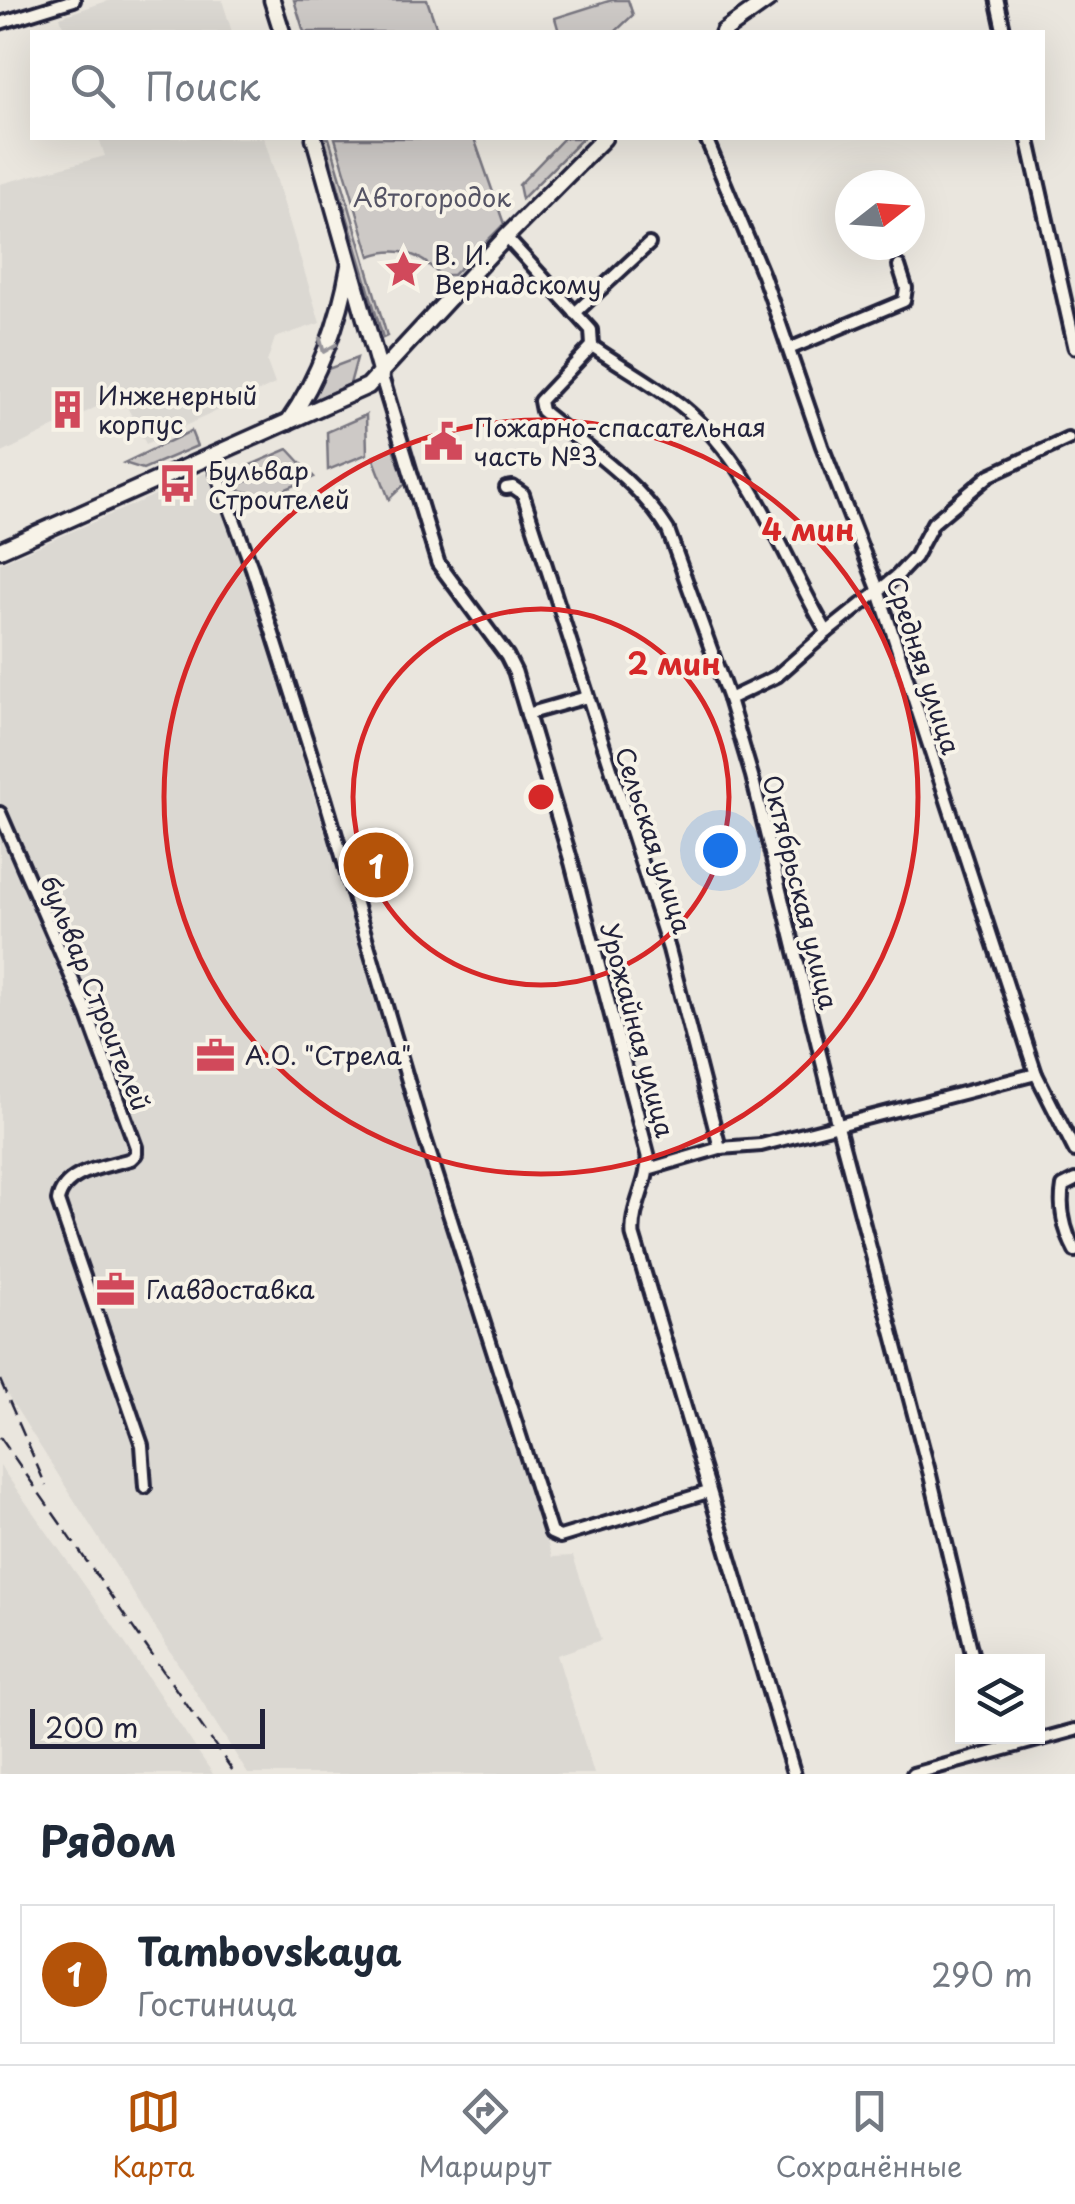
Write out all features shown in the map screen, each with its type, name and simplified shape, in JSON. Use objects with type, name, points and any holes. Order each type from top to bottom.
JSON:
[{"type":"main road","points":[[272,0],[281,30]]},
{"type":"main road","points":[[725,30],[768,0]]},
{"type":"main road","points":[[315,140],[381,374]]},
{"type":"main road","points":[[0,550],[358,393],[381,374],[506,237],[602,140]]},
{"type":"main road","points":[[286,424],[306,394],[333,329],[350,260]]},
{"type":"street","points":[[0,23],[74,0]]},
{"type":"street","points":[[997,0],[1004,30]]},
{"type":"street","name":"Средняя улица","points":[[707,140],[763,275],[822,446],[878,588],[1036,1074],[1075,1152]]},
{"type":"street","points":[[1028,140],[1075,348]]},
{"type":"street","points":[[506,237],[592,330],[592,346],[682,406],[714,438],[773,523],[827,632]]},
{"type":"street","points":[[576,312],[649,244]]},
{"type":"street","points":[[789,349],[904,301],[906,288],[899,266]]},
{"type":"street","name":"Октябрьская улица","points":[[592,346],[540,401],[542,411],[614,468],[655,510],[668,530],[729,699],[930,1475],[972,1654]]},
{"type":"street","name":"Урожайная улица","points":[[381,374],[390,415],[438,563],[507,656],[572,864],[643,1137],[648,1169],[636,1204],[634,1235],[794,1774]]},
{"type":"street","points":[[729,699],[777,676],[897,576],[915,557],[934,523],[990,474],[1068,438]]},
{"type":"street","points":[[211,457],[252,568],[325,798],[423,1132],[550,1533],[560,1537],[708,1492]]},
{"type":"street","name":"Сельская улица","points":[[506,488],[513,487],[523,494],[669,949],[720,1148]]},
{"type":"street","points":[[527,714],[587,696]]},
{"type":"street","name":"бульвар Строителей","points":[[0,813],[87,1013],[136,1147],[131,1159],[68,1180],[60,1189],[58,1202],[142,1444],[145,1487]]},
{"type":"street","points":[[648,1169],[720,1148],[761,1145],[1036,1074]]},
{"type":"street","points":[[1075,1180],[1062,1186],[1060,1205],[1075,1251]]},
{"type":"street","points":[[912,1774],[1075,1730]]},
{"type":"street","points":[[991,1744],[993,1753]]},
{"type":"shaded area","points":[[110,0],[222,0],[231,30],[64,30],[60,17]]},
{"type":"shaded area","points":[[100,140],[265,140],[320,323],[275,338],[267,362],[275,384],[146,444],[121,395],[0,454],[0,184],[105,156]]},
{"type":"shaded area","points":[[212,470],[552,1557],[573,1556],[601,1640],[557,1655],[594,1774],[248,1774],[0,1383],[0,563]]},
{"type":"shaded area","points":[[0,1466],[110,1621],[213,1774],[0,1774]]},
{"type":"green space","points":[[294,0],[427,0],[437,30],[303,30]]},
{"type":"green space","points":[[612,0],[628,0],[633,15],[617,30],[558,30],[555,18]]},
{"type":"green space","points":[[325,140],[330,140],[387,336],[383,338]]},
{"type":"green space","name":"Автогородок","points":[[336,140],[475,140],[504,224],[453,275],[440,275],[408,254],[370,256]]},
{"type":"green space","points":[[562,140],[581,140],[522,199],[519,185]]},
{"type":"green space","points":[[357,358],[350,384],[308,403],[320,372]]},
{"type":"green space","points":[[366,415],[367,454],[328,470],[327,432]]},
{"type":"green space","points":[[191,431],[197,446],[143,469],[124,463]]},
{"type":"green space","points":[[393,448],[406,483],[389,499],[373,457]]},
{"type":"green space","points":[[288,449],[314,477],[268,497],[230,488],[250,480],[246,467]]},
{"type":"railway","points":[[0,1380],[46,1486]]},
{"type":"railway","points":[[0,1437],[235,1774]]},
{"type":"place","name":"В. И. Вернадскому","points":[[404,269]]},
{"type":"place","name":"Инженерный корпус","points":[[68,409]]},
{"type":"place","name":"Пожарно-спасательная часть №3","points":[[444,441]]},
{"type":"place","name":"Бульвар Строителей","points":[[178,484]]},
{"type":"place","name":"Tambovskaya","points":[[376,865]]},
{"type":"place","name":"А.О. \"Стрела\"","points":[[215,1055]]},
{"type":"place","name":"Главдоставка","points":[[116,1289]]}]
